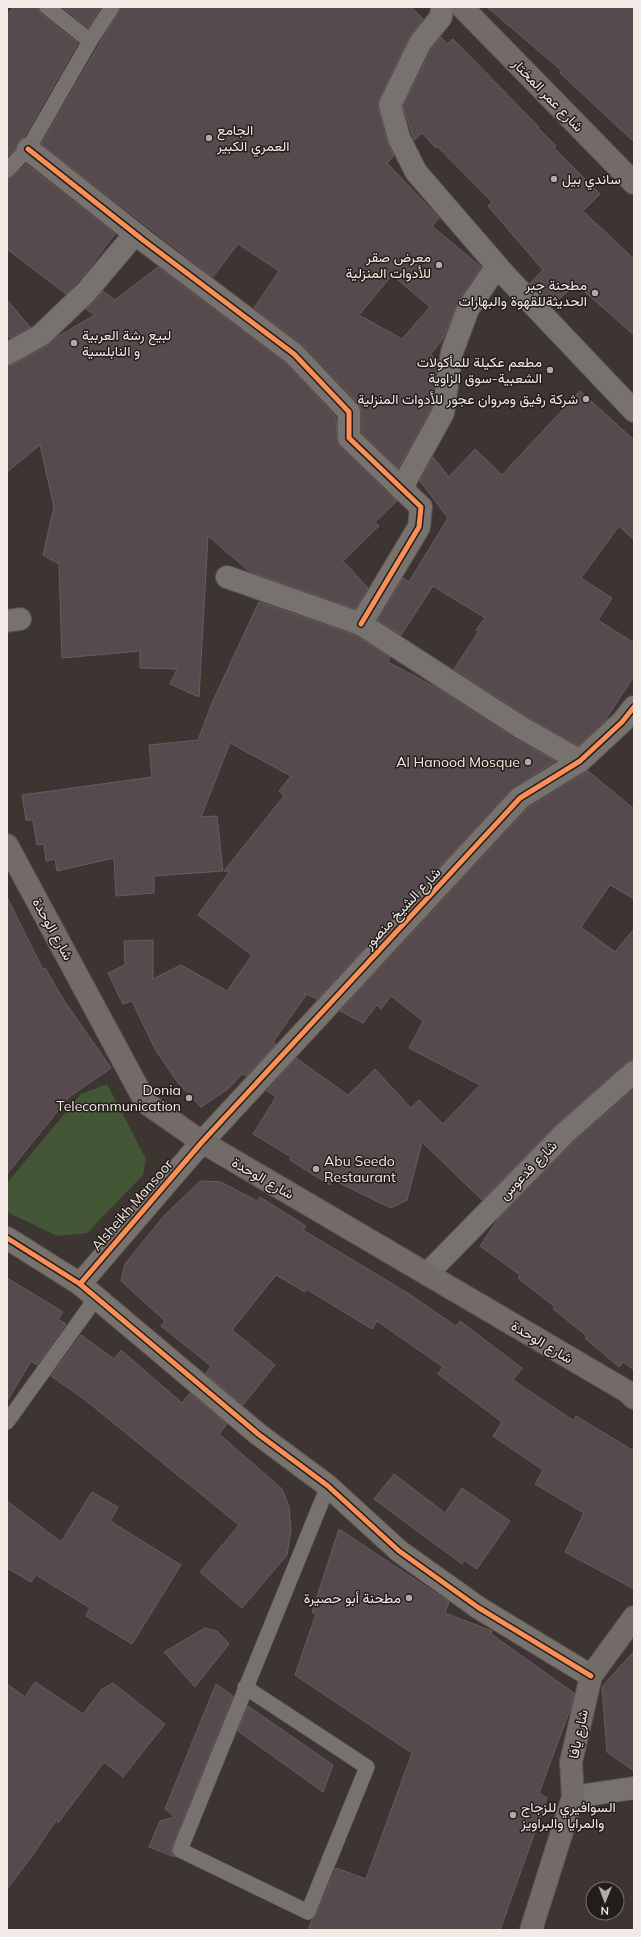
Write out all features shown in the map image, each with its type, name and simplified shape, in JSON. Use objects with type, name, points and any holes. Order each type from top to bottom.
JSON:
[{"type":"main road","name":"شارع عمر المختار","points":[[462,7],[634,183]]},
{"type":"main road","name":"شارع الوحدة","points":[[7,846],[146,1102],[202,1142],[634,1398]]},
{"type":"main road","name":"شارع يافا","points":[[530,1930],[573,1797],[571,1762],[591,1676],[634,1617]]},
{"type":"street","points":[[442,7],[441,17],[420,43],[390,105],[399,138],[416,172],[497,266],[634,411]]},
{"type":"street","points":[[28,149],[135,234],[294,354],[349,412],[350,438],[421,507],[419,527],[361,624]]},
{"type":"street","points":[[7,354],[41,334],[86,292],[135,234]]},
{"type":"street","points":[[401,489],[443,412],[452,352],[468,309],[497,266]]},
{"type":"street","points":[[227,577],[361,624],[522,728],[580,761]]},
{"type":"street","name":"شارع الشيخ منصور","points":[[202,1142],[520,798],[580,761],[630,718]]},
{"type":"street","name":"شارع فدعوس","points":[[427,1274],[565,1132],[634,1072]]},
{"type":"street","name":"Alsheikh Mansoor","points":[[80,1284],[202,1142]]},
{"type":"street","points":[[7,1238],[80,1284],[258,1434],[328,1486],[399,1551],[479,1608],[591,1676]]},
{"type":"street","points":[[573,1797],[634,1788]]},
{"type":"lane","points":[[47,7],[90,42]]},
{"type":"lane","points":[[7,170],[28,149],[112,7]]},
{"type":"lane","points":[[7,1422],[96,1298]]},
{"type":"lane","points":[[245,1686],[367,1767],[308,1912],[180,1850],[245,1686],[328,1486]]},
{"type":"green space","points":[[107,1084],[146,1159],[143,1175],[87,1233],[57,1236],[7,1212],[7,1183],[81,1094]]},
{"type":"building","points":[[13,7],[38,7],[41,14],[78,43],[24,137],[18,141],[16,149],[7,157],[7,16]]},
{"type":"building","points":[[62,7],[101,7],[88,28]]},
{"type":"building","name":"الجامع العمري الكبير","points":[[121,7],[411,7],[423,19],[409,37],[379,100],[378,108],[387,141],[394,156],[387,163],[439,218],[432,226],[481,267],[458,302],[443,339],[430,355],[438,360],[431,409],[398,468],[362,433],[362,412],[358,403],[303,345],[254,308],[279,271],[238,244],[213,277],[41,144]],"holes":[[[392,275],[430,307],[402,339],[359,315]]]},
{"type":"building","points":[[487,7],[634,7],[634,142],[560,73],[562,71]]},
{"type":"building","points":[[441,37],[447,44],[453,39],[539,127],[538,128],[556,146],[554,148],[600,194],[583,211],[634,259],[634,335],[576,284],[551,306],[530,283],[543,270],[488,206],[492,202],[437,146],[436,148],[422,133],[414,140],[403,106],[431,50]]},
{"type":"building","points":[[26,164],[115,234],[83,276],[66,294],[7,249],[7,179],[13,176]]},
{"type":"building","points":[[158,267],[286,363],[336,417],[337,438],[340,447],[397,501],[375,522],[379,526],[343,561],[368,588],[356,609],[250,572],[208,536],[199,697],[170,684],[177,669],[140,668],[140,651],[62,658],[59,564],[43,555],[54,507],[40,445],[7,472],[7,366],[13,365],[47,346],[57,337],[95,315],[86,309],[103,291],[115,300]]},
{"type":"building","points":[[7,300],[30,327],[10,338],[7,334]]},
{"type":"building","points":[[580,391],[634,440],[634,540],[619,526],[581,578],[612,598],[598,620],[634,643],[634,676],[604,722],[578,746],[528,717],[454,669],[479,631],[476,630],[485,618],[433,586],[401,635],[378,620],[403,578],[409,582],[448,518],[420,481],[433,457],[449,477],[475,449],[502,475]]},
{"type":"building","points":[[259,602],[355,635],[390,657],[388,662],[437,688],[515,739],[555,761],[511,790],[317,999],[304,993],[306,995],[273,1042],[276,1044],[246,1076],[242,1074],[228,1089],[201,1107],[179,1084],[156,1051],[132,1001],[123,1004],[108,973],[125,965],[124,941],[153,940],[153,979],[181,965],[227,991],[252,955],[198,915],[230,871],[224,871],[284,796],[279,791],[291,776],[230,743],[201,817],[217,816],[223,871],[154,876],[154,893],[116,896],[114,858],[57,871],[55,859],[46,861],[44,844],[37,845],[33,820],[26,820],[22,795],[152,777],[149,745],[198,740],[212,703]]},
{"type":"building","points":[[588,771],[634,809],[634,899],[610,885],[581,927],[615,952],[634,929],[634,1060],[626,1063],[557,1124],[482,1200],[422,1142],[407,1200],[391,1208],[333,1180],[330,1185],[290,1160],[291,1157],[253,1134],[276,1097],[267,1091],[296,1058],[348,1095],[375,1069],[411,1108],[419,1100],[443,1124],[480,1085],[409,1048],[423,1021],[391,996],[381,1009],[377,1005],[363,1023],[340,1011],[528,808]]},
{"type":"building","points":[[7,897],[43,970],[45,968],[63,999],[111,1068],[69,1097],[7,1174]]},
{"type":"building","points":[[634,1089],[634,1370],[623,1362],[619,1367],[585,1338],[587,1336],[553,1309],[555,1307],[518,1278],[520,1275],[480,1246],[499,1218],[574,1142]]},
{"type":"building","points":[[200,1181],[221,1182],[257,1201],[260,1197],[306,1226],[303,1230],[409,1294],[456,1326],[460,1321],[522,1368],[513,1380],[574,1421],[576,1416],[634,1451],[634,1589],[565,1552],[584,1513],[535,1484],[543,1470],[493,1436],[502,1422],[438,1374],[443,1367],[377,1321],[372,1329],[306,1289],[305,1292],[276,1275],[232,1330],[275,1365],[243,1405],[206,1374],[211,1366],[161,1326],[165,1321],[121,1281],[125,1264],[164,1216]]},
{"type":"building","points":[[7,1278],[63,1312],[58,1319],[66,1324],[37,1365],[31,1361],[7,1401]]},
{"type":"building","points":[[81,1335],[114,1359],[121,1350],[182,1403],[190,1393],[227,1424],[219,1434],[282,1489],[289,1507],[291,1530],[287,1555],[242,1608],[200,1572],[239,1525],[84,1399],[51,1376]]},
{"type":"building","points":[[394,1474],[445,1513],[462,1488],[510,1521],[477,1569],[464,1560],[462,1564],[374,1499]]},
{"type":"building","points":[[92,1492],[118,1507],[110,1521],[181,1565],[132,1644],[86,1616],[90,1608],[36,1575],[31,1582],[7,1568],[7,1501],[61,1542]]},
{"type":"building","points":[[339,1529],[449,1602],[445,1613],[492,1631],[491,1634],[574,1693],[571,1707],[539,1793],[547,1798],[500,1930],[308,1930],[336,1868],[366,1879],[412,1753],[295,1675],[316,1614],[312,1612]]},
{"type":"building","points":[[205,1628],[217,1631],[229,1644],[195,1687],[164,1652]]},
{"type":"building","points":[[634,1651],[634,1771],[607,1752],[602,1687]]},
{"type":"building","points":[[35,1682],[83,1714],[102,1689],[113,1683],[165,1724],[123,1777],[104,1762],[58,1823],[57,1819],[7,1889],[7,1684],[25,1697]]},
{"type":"building","points":[[216,1684],[233,1696],[172,1847],[171,1851],[175,1857],[149,1847],[160,1821],[175,1817],[165,1809]]},
{"type":"building","points":[[248,1706],[333,1765],[323,1792],[238,1731]]},
{"type":"cycle path","points":[[28,149],[143,240],[294,354],[349,412],[349,438],[421,507],[419,527],[361,624]]},
{"type":"cycle path","points":[[80,1284],[202,1142],[520,798],[580,761],[622,722],[634,707]]},
{"type":"cycle path","points":[[7,1238],[80,1284],[258,1434],[328,1486],[399,1551],[479,1608],[591,1676]]},
{"type":"place","name":"الجامع العمري الكبير","points":[[209,138]]},
{"type":"place","name":"ساندي بيل","points":[[554,179]]},
{"type":"place","name":"معرض صقر للأدوات المنزلية","points":[[439,265]]},
{"type":"place","name":"مطحنة جبر الحديثةللقهوة والبهارات","points":[[595,293]]},
{"type":"place","name":"لبيع رشة العربية و النابلسية","points":[[74,343]]},
{"type":"place","name":"مطعم عكيلة للمأكولات الشعبية-سوق الزاوية","points":[[550,370]]},
{"type":"place","name":"شركة رفيق ومروان عجور للأدوات المنزلية","points":[[586,399]]},
{"type":"place","name":"Al Hanood Mosque","points":[[528,762]]},
{"type":"place","name":"Donia Telecommunication","points":[[189,1098]]},
{"type":"place","name":"Abu Seedo Restaurant","points":[[316,1169]]},
{"type":"place","name":"مطحنة أبو حصيرة","points":[[409,1598]]},
{"type":"place","name":"السوافيري للزجاج والمرايا والبراويز","points":[[513,1815]]}]
